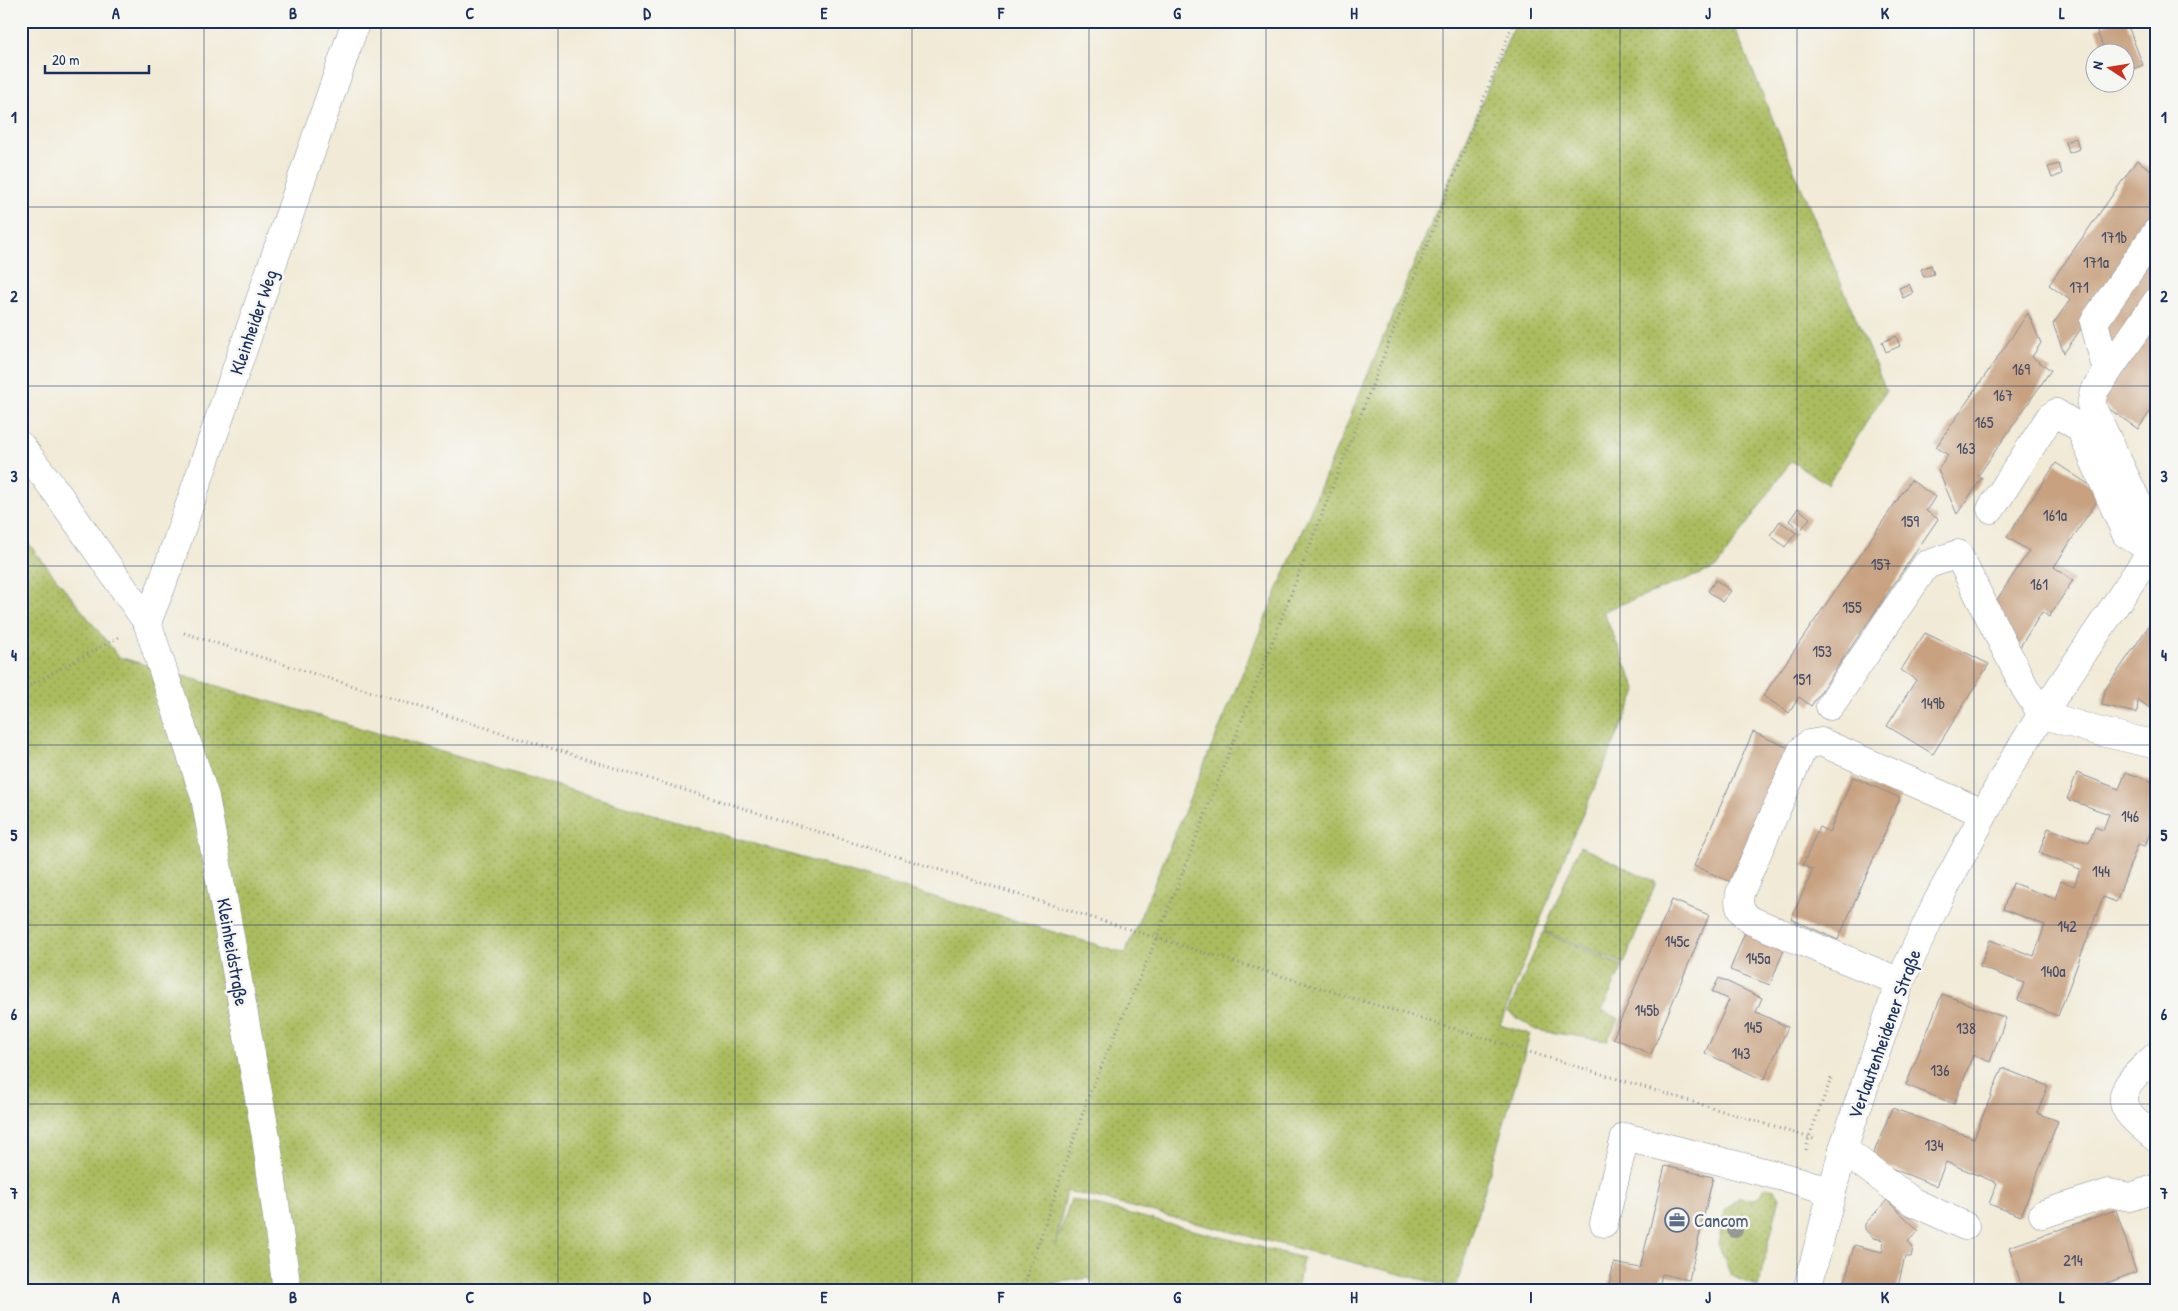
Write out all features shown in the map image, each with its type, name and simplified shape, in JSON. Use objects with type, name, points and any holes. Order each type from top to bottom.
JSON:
[{"type":"street","name":"Kleinheider Weg","points":[[147,622],[162,585],[356,21]]},
{"type":"street","points":[[2107,372],[2094,322],[2157,231]]},
{"type":"street","points":[[2157,301],[2094,391],[2091,405],[2142,512],[2157,522]]},
{"type":"street","points":[[1991,509],[2050,417],[2056,413],[2080,428],[2126,534],[2154,546]]},
{"type":"street","name":"Kleinheidstraße","points":[[21,446],[57,493],[147,622],[205,797],[266,1137],[287,1290]]},
{"type":"street","name":"Verlautenheidener Straße","points":[[1807,1290],[1843,1149],[1900,982],[1937,902],[1983,813],[2042,714],[2154,546]]},
{"type":"street","points":[[1830,706],[1926,565],[1958,554],[2024,688],[2042,714],[2097,731],[2157,745]]},
{"type":"street","points":[[1900,982],[1752,922],[1743,914],[1738,905],[1740,893],[1802,750],[1809,744],[1821,742],[1983,813]]},
{"type":"street","points":[[2157,1055],[2126,1087],[2123,1097],[2128,1112],[2157,1139]]},
{"type":"street","points":[[1604,1223],[1625,1138],[1799,1181],[1832,1192]]},
{"type":"street","points":[[1843,1149],[1913,1202],[1965,1226]]},
{"type":"street","points":[[2043,1214],[2110,1193],[2130,1197],[2157,1188]]},
{"type":"path","points":[[1026,1290],[1024,1285],[1089,1095],[1157,938],[1514,21]]},
{"type":"path","points":[[21,690],[147,622],[1157,938],[1843,1149]]},
{"type":"green space","points":[[1516,21],[1732,21],[1886,391],[1828,484],[1791,461],[1716,568],[1603,611],[1637,691],[1570,843],[1500,1025],[1530,1034],[1456,1288],[1067,1191],[1055,1246],[1071,1199],[1303,1258],[1297,1290],[1100,1290],[1088,1278],[1054,1283],[1054,1290],[21,1290],[21,534],[119,657],[1125,953]]},
{"type":"green space","points":[[1580,846],[1656,882],[1624,964],[1544,931]]},
{"type":"green space","points":[[1543,932],[1623,966],[1602,1010],[1619,1019],[1607,1041],[1536,1030],[1508,1012]]},
{"type":"green space","points":[[1766,1187],[1774,1189],[1780,1197],[1758,1287],[1731,1276],[1718,1243],[1725,1211],[1737,1198],[1756,1199]]},
{"type":"building","points":[[2114,21],[2126,21],[2134,42],[2101,42],[2096,29]]},
{"type":"building","points":[[2136,47],[2143,65],[2136,68]]},
{"type":"building","points":[[2076,138],[2079,149],[2069,153],[2065,142]]},
{"type":"building","points":[[2137,160],[2157,174],[2157,220],[2064,353],[2053,324],[2070,300],[2049,285]]},
{"type":"building","points":[[2059,164],[2062,174],[2052,178],[2048,167]]},
{"type":"building","points":[[2157,243],[2157,287],[2112,352],[2102,322]]},
{"type":"building","points":[[1931,265],[1934,274],[1924,277],[1921,269]]},
{"type":"building","points":[[1909,284],[1913,293],[1903,298],[1899,288]]},
{"type":"building","points":[[2028,313],[2041,343],[2032,357],[2051,370],[1978,476],[1982,478],[1957,514],[1938,470],[1948,455],[1936,447]]},
{"type":"building","points":[[2157,319],[2157,402],[2138,429],[2099,402]]},
{"type":"building","points":[[1896,336],[1900,346],[1886,352],[1882,342]]},
{"type":"building","points":[[2056,463],[2102,493],[2054,567],[2073,580],[2049,617],[2042,612],[2016,653],[1994,604],[2029,551],[2007,537]]},
{"type":"building","points":[[1911,480],[1935,497],[1926,511],[1938,519],[1811,706],[1799,697],[1789,713],[1763,696]]},
{"type":"building","points":[[1798,508],[1810,518],[1801,530],[1789,521]]},
{"type":"building","points":[[1780,521],[1796,533],[1785,547],[1770,535]]},
{"type":"building","points":[[1716,580],[1731,591],[1722,602],[1708,591]]},
{"type":"building","points":[[2157,614],[2157,704],[2153,710],[2138,700],[2137,713],[2102,705],[2105,690]]},
{"type":"building","points":[[1925,633],[1989,664],[1933,754],[1887,726],[1916,680],[1901,670]]},
{"type":"building","points":[[1753,732],[1789,748],[1731,882],[1694,866]]},
{"type":"building","points":[[2126,772],[2157,784],[2157,814],[2145,846],[2138,844],[2116,902],[2103,897],[2058,1016],[2018,1000],[2024,983],[1980,967],[1990,940],[2034,956],[2045,925],[2003,909],[2013,883],[2055,899],[2061,881],[2074,886],[2080,869],[2039,853],[2048,828],[2089,843],[2095,827],[2103,830],[2109,814],[2067,799],[2077,773],[2119,789]]},
{"type":"building","points":[[1853,777],[1900,798],[1838,940],[1791,919],[1813,870],[1803,865],[1819,827],[1829,832]]},
{"type":"building","points":[[1672,900],[1709,915],[1651,1054],[1613,1038]]},
{"type":"building","points":[[1745,932],[1785,947],[1770,985],[1730,970]]},
{"type":"building","points":[[1719,978],[1762,998],[1756,1012],[1788,1027],[1764,1080],[1705,1053],[1729,1000],[1712,992]]},
{"type":"building","points":[[1942,994],[2006,1018],[1990,1062],[1973,1055],[1954,1104],[1906,1085]]},
{"type":"building","points":[[2002,1068],[2048,1086],[2037,1113],[2058,1121],[2021,1216],[1989,1204],[1997,1183],[1946,1162],[1936,1186],[1871,1160],[1892,1108],[1974,1138]]},
{"type":"building","name":"Cancom","points":[[1665,1166],[1713,1177],[1689,1280],[1662,1274],[1658,1290],[1608,1290],[1614,1263],[1640,1268]]},
{"type":"building","points":[[1887,1200],[1919,1231],[1908,1241],[1913,1248],[1911,1257],[1905,1257],[1897,1290],[1858,1290],[1844,1286],[1854,1245],[1882,1252],[1884,1240],[1873,1238],[1865,1229],[1865,1224]]},
{"type":"building","points":[[2116,1210],[2136,1272],[2088,1290],[2023,1290],[2009,1247]]},
{"type":"place","name":"Cancom","points":[[1677,1220]]}]
